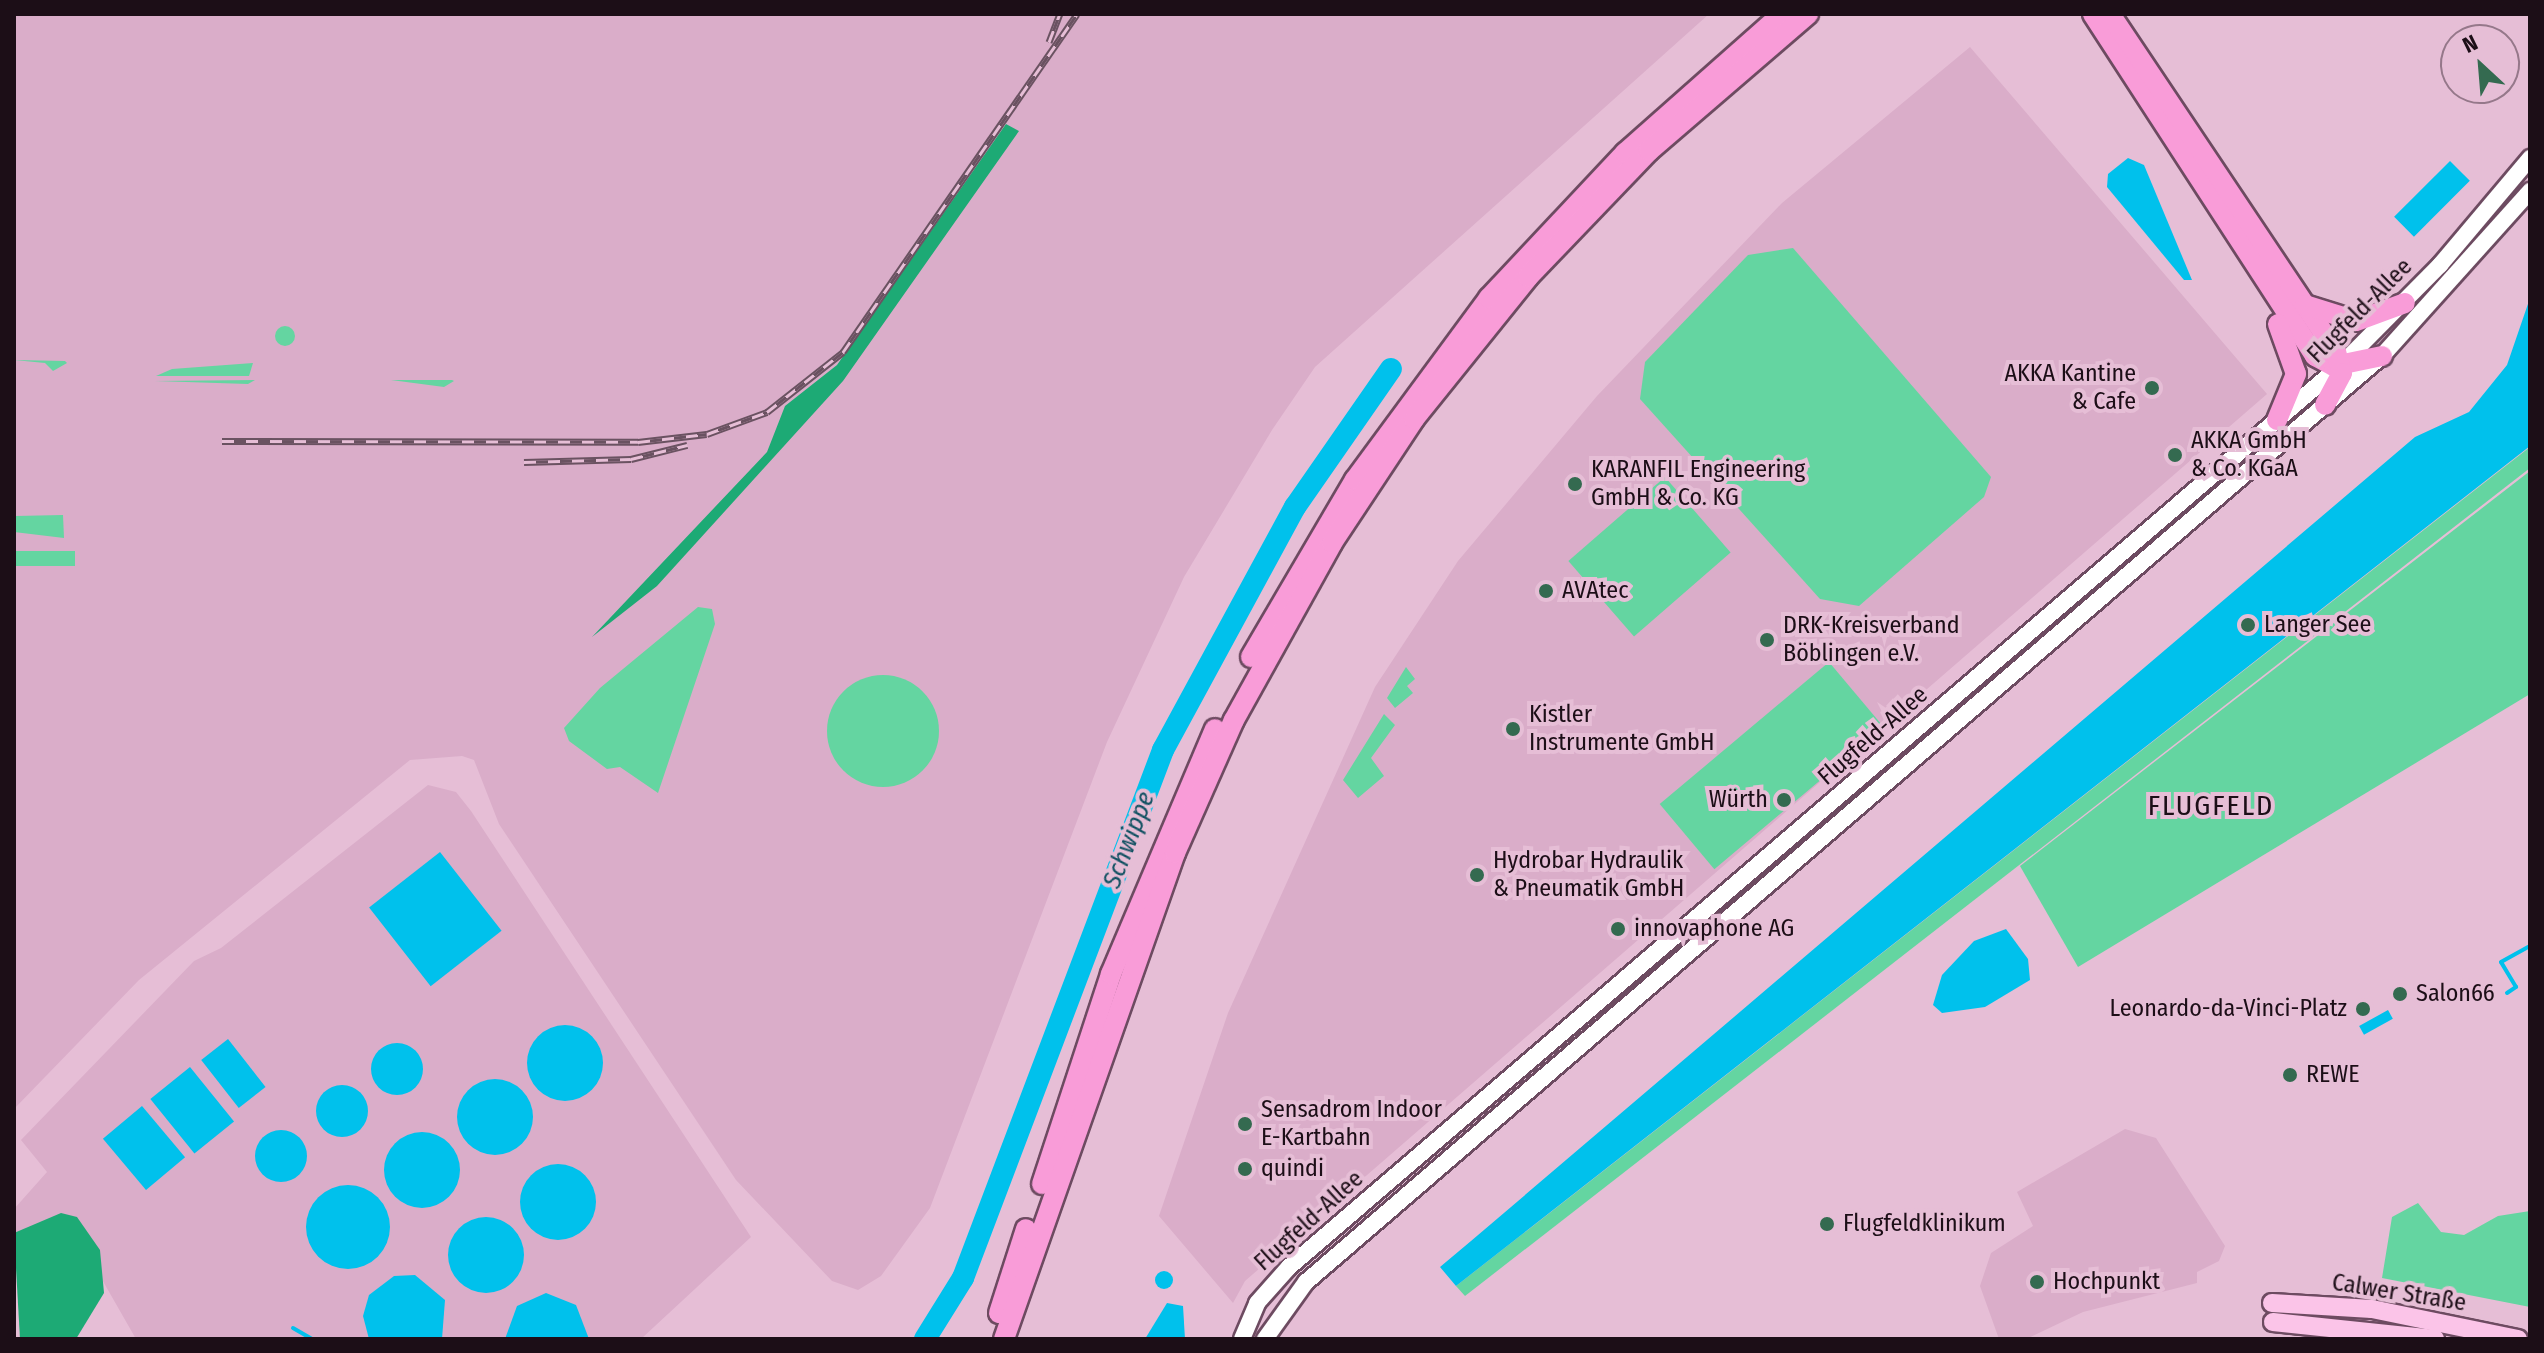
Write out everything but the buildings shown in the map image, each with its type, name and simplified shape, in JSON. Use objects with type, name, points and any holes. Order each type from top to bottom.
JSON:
[{"type":"highway","points":[[991,1339],[1090,1034],[1158,855],[1303,563],[1385,436],[1489,298],[1625,153],[1782,14]]},
{"type":"highway","points":[[1004,1339],[1175,853],[1234,720],[1332,543],[1414,419],[1528,277],[1660,141],[1808,14]]},
{"type":"highway","points":[[2093,14],[2190,172],[2293,353],[2295,384],[2277,420]]},
{"type":"highway","points":[[2110,14],[2341,365],[2340,383],[2325,405]]},
{"type":"highway","points":[[2190,172],[2310,349],[2326,365],[2382,356]]},
{"type":"highway","points":[[2297,301],[2346,321],[2405,303]]},
{"type":"main road","name":"Flugfeld-Allee","points":[[1242,1339],[1277,1278],[2341,365],[2405,303],[2530,158]]},
{"type":"main road","name":"Flugfeld-Allee","points":[[1265,1339],[1291,1297],[2382,356],[2530,191]]},
{"type":"main road","points":[[1959,694],[1964,708],[1975,709]]},
{"type":"main road","points":[[1862,777],[1873,780],[1877,793]]},
{"type":"main road","points":[[1520,1070],[1524,1085],[1535,1087]]},
{"type":"main road","points":[[1425,1152],[1435,1154],[1440,1168]]},
{"type":"main road","name":"Calwer Straße","points":[[2435,1339],[2273,1313],[2372,1309],[2518,1339]]},
{"type":"shaded area","points":[[14,14],[1709,14],[1315,367],[1272,430],[1184,577],[1107,742],[930,1208],[881,1276],[858,1290],[832,1281],[736,1180],[499,824],[474,760],[462,756],[410,760],[139,980],[14,1109]]},
{"type":"shaded area","points":[[1970,47],[2267,394],[1245,1281],[1233,1303],[1159,1216],[1228,1013],[1375,687],[1458,561],[1597,396],[1782,203]]},
{"type":"shaded area","points":[[428,785],[456,792],[471,811],[751,1237],[641,1339],[136,1339],[100,1276],[14,1233],[14,1209],[47,1172],[21,1140],[194,961],[221,948]]},
{"type":"shaded area","points":[[2125,1129],[2156,1138],[2225,1246],[2219,1261],[2197,1272],[2197,1283],[2083,1312],[2026,1339],[1999,1339],[1980,1286],[1991,1253],[2033,1226],[2017,1192]]},
{"type":"green space","points":[[1006,124],[1019,131],[843,381],[657,586],[592,637],[767,452],[785,406],[837,365]]},
{"type":"green space","points":[[1793,248],[1991,477],[1984,497],[1859,606],[1820,599],[1640,399],[1645,362],[1748,255]]},
{"type":"green space","points":[[281,326],[289,326],[295,336],[289,346],[281,346],[275,340],[275,332]]},
{"type":"green space","points":[[14,360],[67,363],[53,371],[45,363]]},
{"type":"green space","points":[[253,363],[249,376],[156,376],[172,369]]},
{"type":"green space","points":[[255,380],[248,384],[155,381]]},
{"type":"green space","points":[[391,380],[452,380],[454,381],[444,387]]},
{"type":"green space","points":[[2530,447],[2530,468],[1465,1296],[1456,1286]]},
{"type":"green space","points":[[2530,471],[2530,694],[2078,967],[2020,866]]},
{"type":"green space","points":[[1665,477],[1731,552],[1634,636],[1568,561]]},
{"type":"green space","points":[[63,515],[64,538],[14,532],[15,516]]},
{"type":"green space","points":[[14,551],[75,551],[75,566],[14,566]]},
{"type":"green space","points":[[698,607],[712,609],[715,624],[658,793],[620,767],[607,769],[569,741],[564,728],[600,688]]},
{"type":"green space","points":[[1829,662],[1884,727],[1714,869],[1660,804]]},
{"type":"green space","points":[[1406,667],[1415,679],[1407,686],[1413,693],[1395,708],[1387,698]]},
{"type":"green space","points":[[883,675],[904,679],[922,692],[935,710],[939,731],[935,752],[922,770],[904,783],[883,787],[862,783],[844,770],[831,752],[827,731],[831,710],[844,692],[862,679]]},
{"type":"green space","points":[[1384,714],[1395,725],[1371,758],[1384,776],[1358,798],[1343,780]]},
{"type":"green space","points":[[2418,1203],[2441,1232],[2464,1235],[2498,1216],[2530,1211],[2530,1307],[2382,1278],[2392,1217]]},
{"type":"green space","points":[[61,1213],[77,1217],[100,1250],[104,1293],[76,1339],[20,1339],[14,1233]]},
{"type":"water","points":[[2128,158],[2144,165],[2192,280],[2184,280],[2107,187],[2108,174]]},
{"type":"water","points":[[2450,161],[2470,181],[2414,237],[2394,217]]},
{"type":"water","name":"Langer See","points":[[2530,298],[2530,446],[1456,1286],[1440,1267],[2415,437],[2469,412],[2507,365]]},
{"type":"water","points":[[440,852],[502,931],[431,986],[369,907]]},
{"type":"water","points":[[2006,929],[2028,959],[2030,980],[1985,1007],[1942,1013],[1933,1005],[1942,975],[1974,941]]},
{"type":"water","points":[[2388,1010],[2393,1019],[2364,1035],[2359,1026]]},
{"type":"water","points":[[558,1025],[572,1025],[586,1031],[597,1042],[603,1063],[600,1078],[592,1090],[572,1101],[558,1101],[544,1095],[533,1084],[527,1070],[527,1056],[533,1042],[544,1031]]},
{"type":"water","points":[[228,1039],[266,1087],[239,1108],[201,1060]]},
{"type":"water","points":[[397,1043],[415,1051],[423,1069],[415,1087],[397,1095],[379,1087],[371,1069],[379,1051]]},
{"type":"water","points":[[190,1067],[234,1121],[194,1153],[150,1099]]},
{"type":"water","points":[[488,1079],[502,1079],[516,1085],[527,1096],[533,1117],[530,1132],[522,1144],[502,1155],[488,1155],[474,1149],[463,1138],[457,1124],[457,1110],[463,1096],[474,1085]]},
{"type":"water","points":[[342,1085],[360,1093],[368,1111],[360,1129],[342,1137],[324,1129],[316,1111],[324,1093]]},
{"type":"water","points":[[142,1106],[185,1157],[146,1190],[103,1139]]},
{"type":"water","points":[[281,1130],[299,1138],[307,1156],[299,1174],[281,1182],[263,1174],[255,1156],[263,1138]]},
{"type":"water","points":[[415,1132],[429,1132],[443,1138],[454,1149],[460,1170],[457,1185],[449,1197],[429,1208],[415,1208],[401,1202],[390,1191],[384,1177],[384,1163],[390,1149],[401,1138]]},
{"type":"water","points":[[551,1164],[565,1164],[579,1170],[590,1181],[596,1202],[593,1217],[585,1229],[565,1240],[551,1240],[537,1234],[526,1223],[520,1209],[520,1195],[526,1181],[537,1170]]},
{"type":"water","points":[[340,1185],[356,1185],[372,1192],[383,1203],[390,1227],[387,1243],[378,1257],[356,1269],[340,1269],[324,1262],[313,1251],[306,1235],[306,1219],[313,1203],[324,1192]]},
{"type":"water","points":[[479,1217],[493,1217],[507,1223],[518,1234],[524,1255],[521,1270],[513,1282],[493,1293],[479,1293],[465,1287],[454,1276],[448,1262],[448,1248],[454,1234],[465,1223]]},
{"type":"water","points":[[1160,1271],[1168,1271],[1173,1280],[1171,1287],[1160,1289],[1155,1284],[1155,1276]]},
{"type":"water","points":[[415,1275],[445,1300],[442,1339],[369,1339],[363,1316],[369,1295],[394,1276]]},
{"type":"water","points":[[546,1293],[576,1305],[589,1339],[505,1339],[517,1306]]},
{"type":"water","points":[[1167,1303],[1183,1306],[1185,1339],[1145,1339]]},
{"type":"waterway","name":"Schwippe","points":[[925,1339],[963,1278],[1163,750],[1295,507],[1391,369]]},
{"type":"waterway","points":[[2507,993],[2516,987],[2501,962],[2530,946]]},
{"type":"waterway","points":[[293,1328],[312,1339]]},
{"type":"railway","points":[[1049,42],[1060,14]]},
{"type":"railway","points":[[222,441],[638,442],[707,434],[767,412],[843,352],[1077,14]]},
{"type":"railway","points":[[524,462],[631,459],[687,445]]},
{"type":"place","name":"AKKA Kantine & Cafe","points":[[2152,388]]},
{"type":"place","name":"AKKA GmbH & Co. KGaA","points":[[2175,455]]},
{"type":"place","name":"KARANFIL Engineering GmbH & Co. KG","points":[[1575,484]]},
{"type":"place","name":"AVAtec","points":[[1546,591]]},
{"type":"place","name":"Langer See","points":[[2248,625]]},
{"type":"place","name":"DRK-Kreisverband Böblingen e.V.","points":[[1767,640]]},
{"type":"place","name":"Kistler Instrumente GmbH","points":[[1513,729]]},
{"type":"place","name":"Würth","points":[[1784,800]]},
{"type":"place","name":"Hydrobar Hydraulik & Pneumatik GmbH","points":[[1477,875]]},
{"type":"place","name":"innovaphone AG","points":[[1618,929]]},
{"type":"place","name":"Salon66","points":[[2400,994]]},
{"type":"place","name":"Leonardo-da-Vinci-Platz","points":[[2363,1009]]},
{"type":"place","name":"REWE","points":[[2290,1075]]},
{"type":"place","name":"Sensadrom Indoor E-Kartbahn","points":[[1245,1124]]},
{"type":"place","name":"quindi","points":[[1245,1169]]},
{"type":"place","name":"Flugfeldklinikum","points":[[1827,1224]]},
{"type":"place","name":"Hochpunkt","points":[[2037,1282]]},
{"type":"district","name":"FLUGFELD","points":[[2211,806]]}]
